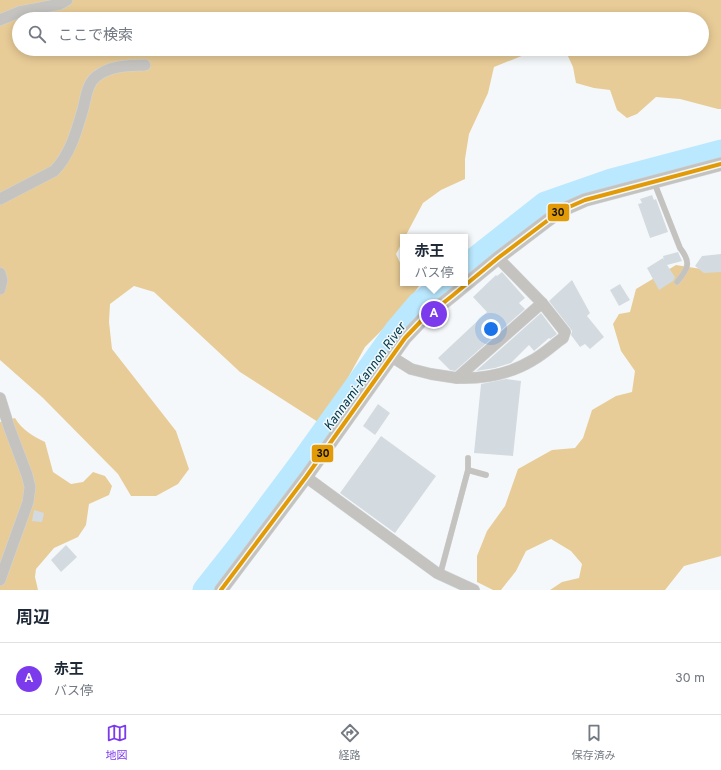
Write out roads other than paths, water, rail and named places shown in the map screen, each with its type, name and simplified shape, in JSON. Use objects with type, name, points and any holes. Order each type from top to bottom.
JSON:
[{"type":"street","points":[[19,12],[60,4],[68,0]]},
{"type":"street","points":[[0,20],[12,15]]},
{"type":"street","points":[[0,200],[54,171],[61,164],[67,154],[78,125],[90,84],[96,76],[109,69],[124,66],[145,65]]},
{"type":"street","points":[[468,283],[560,211],[585,200],[721,164]]},
{"type":"street","points":[[392,357],[411,369],[431,374],[457,378],[495,376],[533,360],[563,338],[565,332],[562,327],[542,303],[498,258]]},
{"type":"street","points":[[0,273],[2,280],[0,290]]},
{"type":"street","points":[[221,590],[306,477],[405,338],[423,320],[464,286]]},
{"type":"street","points":[[457,378],[542,303]]},
{"type":"street","points":[[0,398],[30,487],[28,502],[0,580]]},
{"type":"street","points":[[306,477],[440,575],[474,590]]},
{"type":"lane","points":[[654,182],[680,248],[687,257],[687,267],[677,282]]},
{"type":"lane","points":[[440,575],[468,470],[468,458]]},
{"type":"lane","points":[[468,470],[486,475]]},
{"type":"waterway","name":"Kannami-Kannon River","points":[[468,264],[545,203],[611,180],[721,151]]},
{"type":"waterway","name":"Kannami-Kannon River","points":[[204,590],[300,464],[396,330],[418,304],[440,286]]},
{"type":"place","name":"赤王","points":[[434,314]]}]
